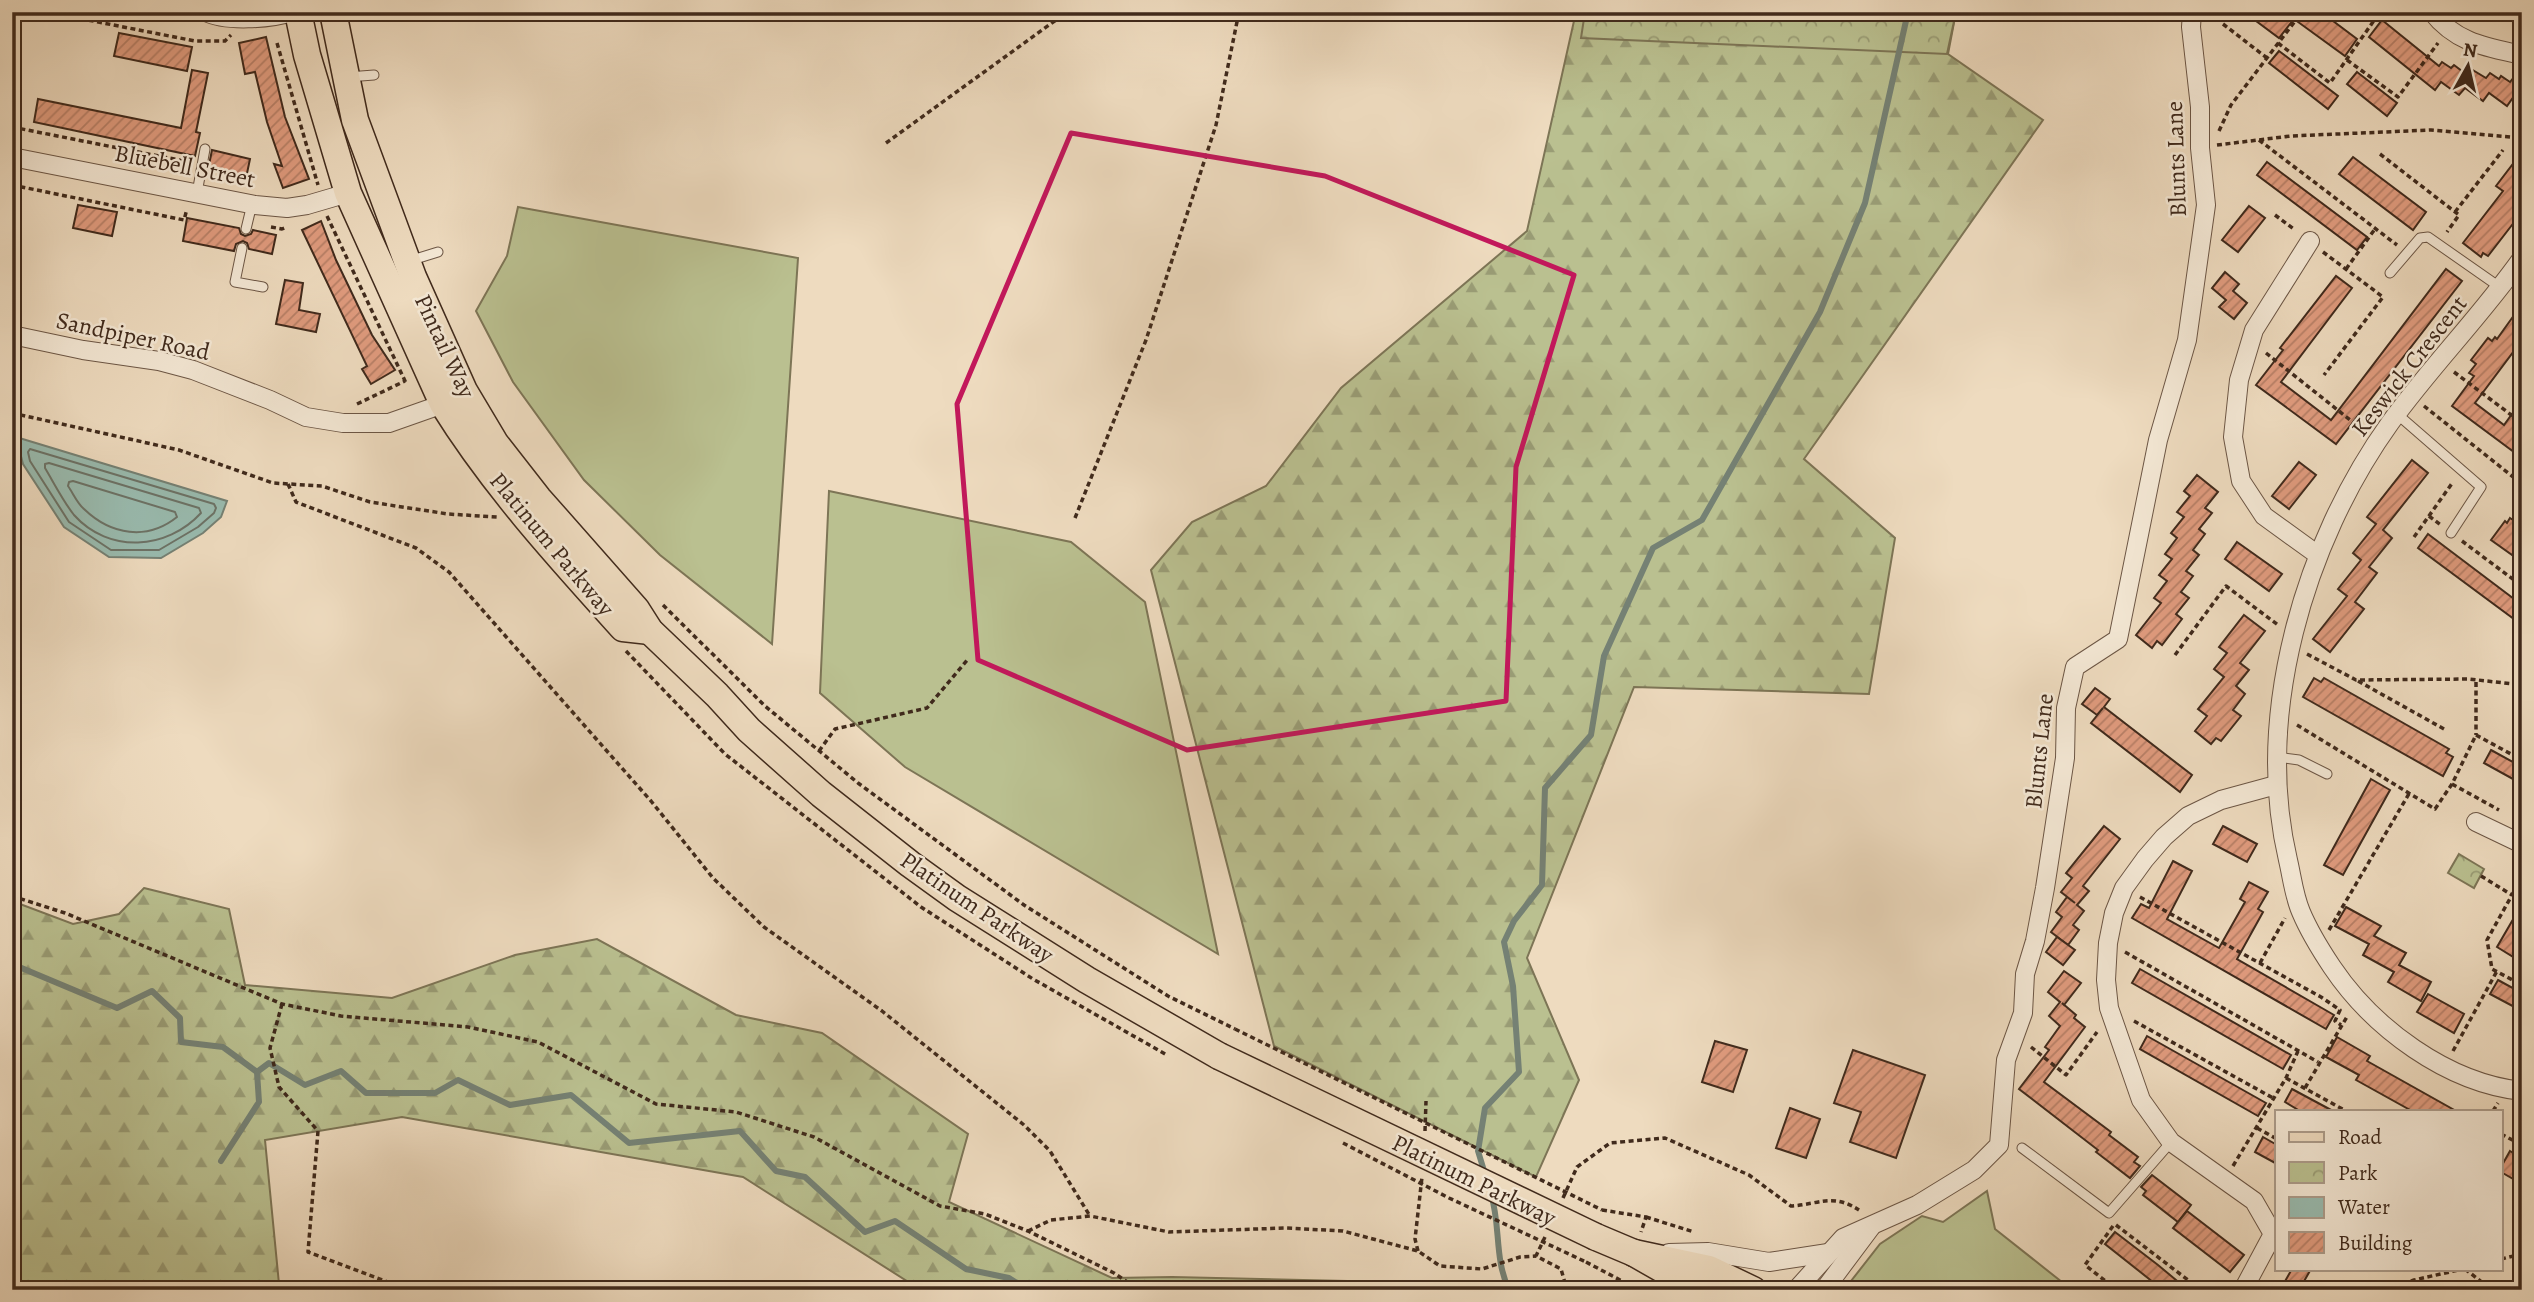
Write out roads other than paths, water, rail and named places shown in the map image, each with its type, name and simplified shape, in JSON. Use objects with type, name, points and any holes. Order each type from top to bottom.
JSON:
[{"type":"main road","name":"Pintail Way","points":[[298,12],[307,55],[348,193],[443,404]]},
{"type":"main road","name":"Pintail Way","points":[[333,12],[355,120],[407,262],[464,391],[495,443],[538,498],[636,609],[650,631]]},
{"type":"main road","name":"Platinum Parkway","points":[[443,404],[462,434],[518,508],[623,628],[650,631],[717,695],[749,730],[821,794],[957,898],[1087,980],[1219,1056],[1595,1237],[1634,1253],[1699,1290]]},
{"type":"main road","name":"Platinum Parkway","points":[[1634,1253],[1709,1269],[1753,1290]]},
{"type":"street","points":[[206,12],[272,18],[291,12]]},
{"type":"street","name":"Blunts Lane","points":[[1796,1290],[1843,1238],[1917,1205],[1974,1170],[1999,1145],[2006,1060],[2023,1013],[2025,974],[2035,941],[2045,888],[2065,758],[2066,708],[2075,667],[2118,639],[2158,440],[2187,340],[2206,205],[2200,148],[2200,107],[2190,27],[2192,12]]},
{"type":"street","points":[[2432,12],[2448,30],[2483,46],[2522,55]]},
{"type":"street","name":"Bluebell Street","points":[[12,157],[252,204],[287,208],[348,193]]},
{"type":"street","points":[[2310,242],[2254,330],[2239,380],[2233,437],[2241,481],[2264,516],[2318,555]]},
{"type":"street","name":"Keswick Crescent","points":[[2522,258],[2501,288],[2438,361],[2397,414],[2354,483],[2318,555],[2293,642],[2278,714],[2276,785],[2282,837],[2299,909],[2319,947],[2347,988],[2385,1026],[2421,1052],[2459,1073],[2506,1089],[2522,1091]]},
{"type":"street","name":"Sandpiper Road","points":[[12,335],[83,350],[159,361],[193,370],[306,417],[335,422],[389,423],[443,404]]},
{"type":"street","points":[[2243,1290],[2273,1234],[2254,1201],[2171,1142],[2141,1100],[2110,1011],[2106,980],[2108,943],[2124,888],[2164,837],[2188,816],[2221,800],[2276,785]]},
{"type":"street","points":[[2476,822],[2522,844]]},
{"type":"street","points":[[1824,1290],[1876,1223]]},
{"type":"street","points":[[1634,1253],[1709,1252],[1769,1262],[1828,1253]]},
{"type":"lane","points":[[346,78],[374,75]]},
{"type":"lane","points":[[194,192],[205,149]]},
{"type":"lane","points":[[246,229],[252,204]]},
{"type":"lane","points":[[2390,273],[2420,238],[2428,237],[2501,288]]},
{"type":"lane","points":[[242,248],[236,282],[263,287]]},
{"type":"lane","points":[[407,262],[438,252]]},
{"type":"lane","points":[[2397,414],[2481,487],[2451,533]]},
{"type":"lane","points":[[2277,757],[2299,760],[2327,775]]},
{"type":"lane","points":[[2022,1148],[2109,1213],[2171,1142]]},
{"type":"water","points":[[16,437],[227,501],[221,517],[203,533],[161,558],[109,557],[64,527],[23,464]]},
{"type":"waterway","points":[[1485,1174],[1478,1151],[1485,1108],[1519,1072],[1513,986],[1504,942],[1514,921],[1542,885],[1545,788],[1591,735],[1604,656],[1653,548],[1702,520],[1820,312],[1865,203],[1908,12]]},
{"type":"waterway","points":[[12,964],[117,1008],[152,991],[180,1018],[181,1042],[223,1047],[257,1072],[269,1063],[305,1085],[341,1071],[366,1093],[435,1093],[458,1080],[510,1105],[571,1095],[629,1143],[740,1131],[776,1171],[805,1177],[865,1232],[895,1221],[966,1269],[1009,1278],[1028,1290]]},
{"type":"waterway","points":[[221,1161],[259,1102],[257,1072]]},
{"type":"waterway","points":[[1491,1194],[1501,1266],[1509,1290]]}]
